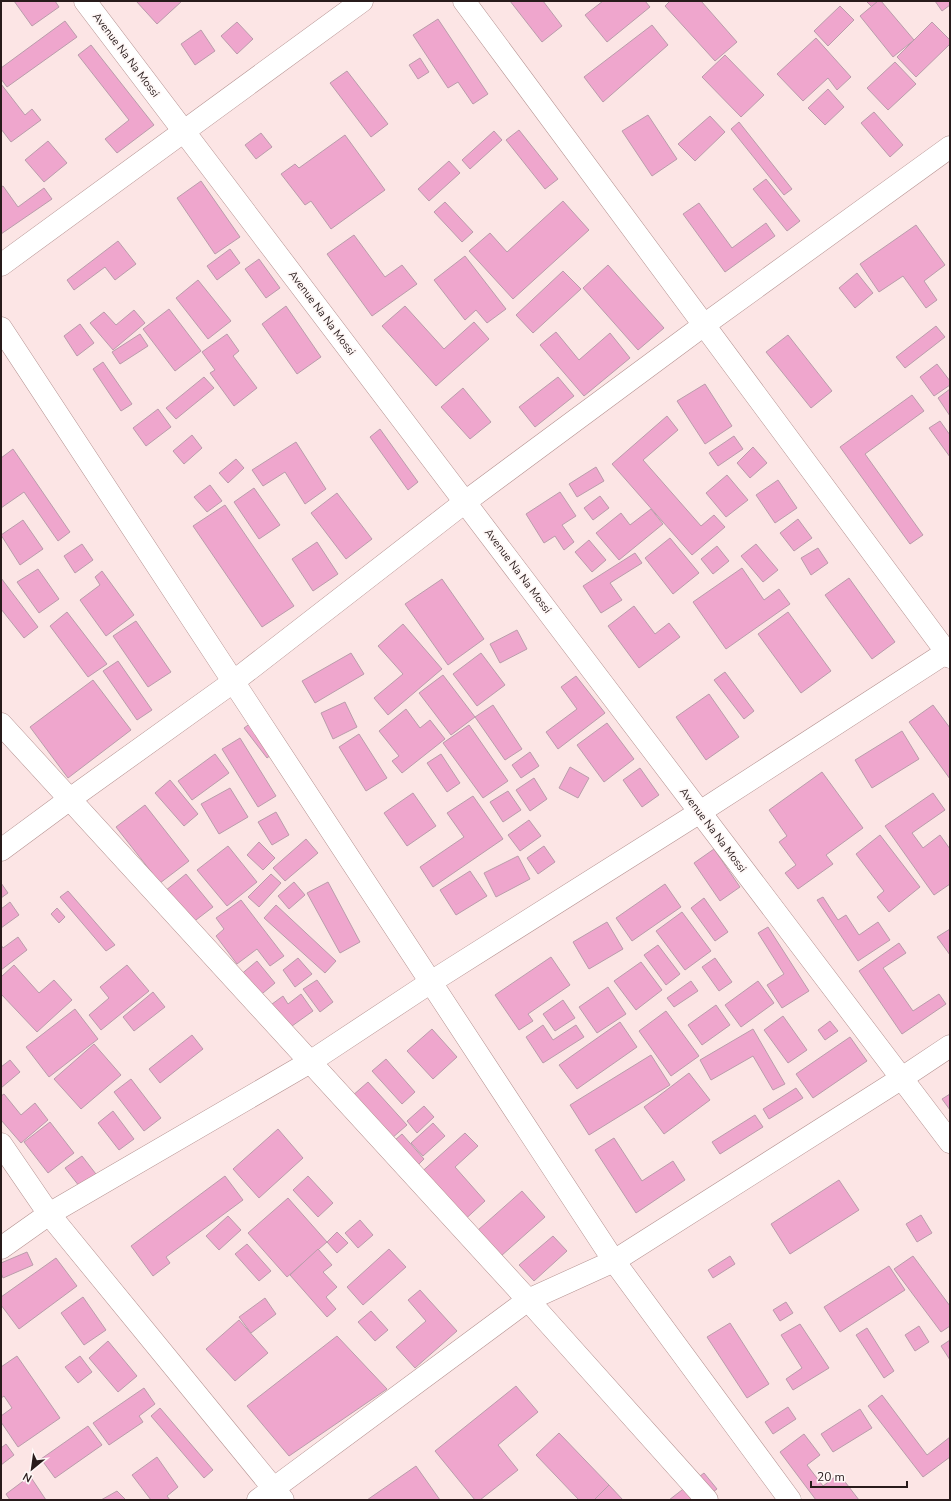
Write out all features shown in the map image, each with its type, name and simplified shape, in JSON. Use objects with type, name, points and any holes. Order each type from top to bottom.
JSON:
[{"type":"street","name":"Avenue Na Na Mossi","points":[[85,1],[950,1142]]},
{"type":"street","points":[[1,265],[362,1]]},
{"type":"street","points":[[1,1248],[49,1214],[310,1062],[431,982],[949,653],[464,1]]},
{"type":"street","points":[[1,850],[233,682],[465,502],[704,325],[950,147]]},
{"type":"street","points":[[1,328],[614,1261],[790,1500]]},
{"type":"street","points":[[1,724],[528,1300],[707,1500]]},
{"type":"street","points":[[1,1144],[49,1214],[271,1497],[528,1300],[614,1261],[950,1046]]},
{"type":"building","points":[[14,1],[55,1],[59,7],[32,26]]},
{"type":"building","points":[[136,1],[182,1],[157,24]]},
{"type":"building","points":[[510,1],[543,1],[562,26],[542,42]]},
{"type":"building","points":[[603,1],[645,1],[650,7],[607,42],[585,15]]},
{"type":"building","points":[[670,1],[701,1],[737,42],[715,61],[665,6]]},
{"type":"building","points":[[866,1],[878,1],[872,7]]},
{"type":"building","points":[[878,1],[881,1],[914,40],[893,57],[860,16]]},
{"type":"building","points":[[935,1],[950,1],[950,5],[942,11]]},
{"type":"building","points":[[840,6],[854,20],[828,46],[814,31]]},
{"type":"building","points":[[438,19],[488,94],[473,104],[458,82],[448,88],[413,35]]},
{"type":"building","points":[[65,21],[77,37],[7,87],[1,79],[1,68]]},
{"type":"building","points":[[237,22],[253,39],[237,54],[221,36]]},
{"type":"building","points":[[932,22],[950,40],[950,44],[916,77],[897,57]]},
{"type":"building","points":[[652,25],[668,45],[603,102],[584,77]]},
{"type":"building","points":[[201,30],[215,51],[195,65],[181,44]]},
{"type":"building","points":[[816,38],[851,77],[837,90],[828,78],[803,101],[777,74]]},
{"type":"building","points":[[91,45],[154,125],[117,153],[105,139],[129,120],[78,55]]},
{"type":"building","points":[[725,55],[764,95],[741,117],[702,77]]},
{"type":"building","points":[[420,58],[429,72],[418,79],[409,65]]},
{"type":"building","points":[[895,62],[916,84],[888,110],[867,88]]},
{"type":"building","points":[[347,71],[388,124],[371,137],[330,83]]},
{"type":"building","points":[[1,84],[25,115],[32,109],[41,120],[11,142],[1,129]]},
{"type":"building","points":[[828,89],[844,107],[825,125],[808,108]]},
{"type":"building","points":[[874,112],[903,145],[890,157],[861,123]]},
{"type":"building","points":[[648,115],[677,159],[652,176],[622,131]]},
{"type":"building","points":[[710,116],[725,132],[695,161],[678,144]]},
{"type":"building","points":[[739,122],[792,189],[784,195],[731,129]]},
{"type":"building","points":[[519,130],[558,179],[545,189],[506,140]]},
{"type":"building","points":[[494,131],[502,140],[470,169],[462,160]]},
{"type":"building","points":[[261,133],[272,147],[256,159],[245,145]]},
{"type":"building","points":[[345,135],[385,190],[331,229],[311,201],[305,205],[281,174],[295,164],[299,168]]},
{"type":"building","points":[[48,141],[67,163],[44,182],[25,160]]},
{"type":"building","points":[[449,161],[460,173],[429,201],[418,189]]},
{"type":"building","points":[[766,179],[800,221],[787,231],[753,189]]},
{"type":"building","points":[[201,181],[240,237],[215,254],[177,198]]},
{"type":"building","points":[[3,186],[18,207],[44,188],[52,199],[1,234],[1,187]]},
{"type":"building","points":[[563,201],[589,230],[513,299],[469,251],[490,233],[507,252]]},
{"type":"building","points":[[445,202],[473,232],[462,242],[434,212]]},
{"type":"building","points":[[699,203],[732,248],[766,223],[775,236],[725,272],[683,214]]},
{"type":"building","points":[[916,225],[945,265],[924,281],[937,300],[926,308],[903,276],[879,292],[860,264]]},
{"type":"building","points":[[354,235],[385,277],[402,265],[417,284],[372,316],[327,254]]},
{"type":"building","points":[[118,241],[136,264],[115,280],[105,267],[74,290],[67,280]]},
{"type":"building","points":[[230,249],[240,263],[217,280],[207,266]]},
{"type":"building","points":[[465,256],[506,309],[487,323],[476,310],[465,320],[434,280]]},
{"type":"building","points":[[259,259],[280,288],[266,298],[245,269]]},
{"type":"building","points":[[608,265],[664,328],[638,350],[583,288]]},
{"type":"building","points":[[563,271],[581,289],[533,333],[516,315]]},
{"type":"building","points":[[857,273],[873,293],[855,308],[839,288]]},
{"type":"building","points":[[198,280],[231,321],[208,339],[176,298]]},
{"type":"building","points":[[286,306],[321,357],[297,374],[262,324]]},
{"type":"building","points":[[405,306],[444,349],[474,322],[489,339],[436,386],[382,326]]},
{"type":"building","points":[[169,309],[201,351],[175,371],[143,329]]},
{"type":"building","points":[[134,310],[145,323],[113,350],[90,323],[104,312],[116,325]]},
{"type":"building","points":[[80,324],[94,343],[77,356],[64,336]]},
{"type":"building","points":[[936,326],[945,337],[905,368],[896,357]]},
{"type":"building","points":[[556,332],[579,360],[610,333],[630,358],[584,396],[540,345]]},
{"type":"building","points":[[140,334],[148,346],[120,364],[112,352]]},
{"type":"building","points":[[227,334],[239,351],[233,356],[257,388],[234,406],[210,373],[215,370],[202,352]]},
{"type":"building","points":[[788,335],[832,391],[811,408],[766,352]]},
{"type":"building","points":[[103,362],[132,404],[121,411],[93,369]]},
{"type":"building","points":[[937,364],[950,381],[950,385],[934,396],[920,377]]},
{"type":"building","points":[[204,377],[214,388],[176,419],[166,408]]},
{"type":"building","points":[[558,377],[574,396],[535,427],[519,407]]},
{"type":"building","points":[[705,384],[732,426],[705,444],[677,401]]},
{"type":"building","points":[[463,388],[491,422],[470,439],[441,407]]},
{"type":"building","points":[[950,389],[950,416],[938,398]]},
{"type":"building","points":[[912,395],[924,411],[865,454],[923,535],[910,544],[840,447]]},
{"type":"building","points":[[158,409],[171,427],[146,446],[133,428]]},
{"type":"building","points":[[667,416],[678,430],[643,460],[701,526],[714,515],[725,527],[692,555],[612,464]]},
{"type":"building","points":[[940,421],[950,435],[950,457],[929,428]]},
{"type":"building","points":[[380,429],[418,482],[408,490],[370,437]]},
{"type":"building","points":[[192,435],[202,448],[184,464],[173,451]]},
{"type":"building","points":[[734,436],[743,449],[718,466],[709,453]]},
{"type":"building","points":[[296,442],[326,489],[305,504],[285,472],[263,486],[252,470]]},
{"type":"building","points":[[753,447],[767,463],[750,478],[737,463]]},
{"type":"building","points":[[13,449],[70,532],[58,541],[24,492],[1,508],[1,458]]},
{"type":"building","points":[[236,459],[244,468],[228,483],[219,473]]},
{"type":"building","points":[[596,467],[604,481],[577,497],[569,484]]},
{"type":"building","points":[[727,475],[748,500],[726,517],[706,493]]},
{"type":"building","points":[[778,480],[797,508],[775,523],[756,495]]},
{"type":"building","points":[[210,485],[222,501],[207,512],[194,497]]},
{"type":"building","points":[[254,488],[280,525],[259,539],[234,502]]},
{"type":"building","points":[[560,492],[576,516],[562,525],[574,542],[564,550],[555,536],[544,543],[526,514]]},
{"type":"building","points":[[337,493],[372,539],[346,559],[311,513]]},
{"type":"building","points":[[600,496],[609,508],[593,520],[584,508]]},
{"type":"building","points":[[225,505],[294,606],[262,627],[193,526]]},
{"type":"building","points":[[651,509],[663,524],[619,560],[596,533],[621,513],[630,525]]},
{"type":"building","points":[[798,519],[812,538],[794,551],[780,533]]},
{"type":"building","points":[[23,520],[43,549],[20,565],[1,535]]},
{"type":"building","points":[[670,538],[699,573],[673,594],[645,558]]},
{"type":"building","points":[[589,540],[606,560],[592,572],[575,552]]},
{"type":"building","points":[[317,542],[338,574],[313,591],[292,559]]},
{"type":"building","points":[[82,544],[93,560],[75,573],[64,556]]},
{"type":"building","points":[[756,544],[778,570],[763,582],[741,556]]},
{"type":"building","points":[[717,546],[729,561],[713,574],[701,559]]},
{"type":"building","points":[[818,548],[828,563],[811,575],[801,558]]},
{"type":"building","points":[[635,553],[642,563],[610,583],[622,600],[601,613],[583,586]]},
{"type":"building","points":[[742,568],[764,600],[779,589],[790,604],[726,649],[693,602]]},
{"type":"building","points":[[38,569],[59,599],[39,613],[17,582]]},
{"type":"building","points":[[102,571],[134,615],[106,636],[80,600],[100,585],[95,577]]},
{"type":"building","points":[[1,578],[38,627],[24,638],[1,609]]},
{"type":"building","points":[[849,578],[895,642],[872,659],[825,595]]},
{"type":"building","points":[[442,579],[484,639],[448,665],[405,604]]},
{"type":"building","points":[[634,606],[655,634],[669,623],[680,637],[639,668],[608,626]]},
{"type":"building","points":[[67,612],[107,664],[88,677],[50,626]]},
{"type":"building","points":[[788,612],[831,671],[801,693],[758,634]]},
{"type":"building","points":[[136,621],[171,672],[148,687],[113,636]]},
{"type":"building","points":[[403,624],[442,669],[388,715],[374,698],[403,674],[378,646]]},
{"type":"building","points":[[517,630],[527,649],[500,663],[490,644]]},
{"type":"building","points":[[351,653],[364,674],[315,703],[302,681]]},
{"type":"building","points":[[481,653],[505,685],[477,706],[453,674]]},
{"type":"building","points":[[118,661],[152,710],[137,720],[103,671]]},
{"type":"building","points":[[725,672],[754,711],[744,719],[714,680]]},
{"type":"building","points":[[443,675],[475,717],[451,735],[419,693]]},
{"type":"building","points":[[576,676],[605,713],[558,749],[546,732],[577,709],[561,687]]},
{"type":"building","points":[[93,680],[131,730],[68,778],[30,727]]},
{"type":"building","points":[[709,694],[739,737],[706,760],[676,717]]},
{"type":"building","points":[[345,702],[357,727],[333,739],[321,713]]},
{"type":"building","points":[[493,705],[522,749],[505,760],[475,717]]},
{"type":"building","points":[[933,705],[950,728],[950,779],[909,722]]},
{"type":"building","points":[[406,709],[420,728],[430,720],[445,739],[402,773],[392,761],[399,756],[379,731]]},
{"type":"building","points":[[258,718],[281,747],[267,758],[244,728]]},
{"type":"building","points":[[607,723],[634,759],[604,782],[577,745]]},
{"type":"building","points":[[469,725],[508,781],[483,798],[443,743]]},
{"type":"building","points":[[902,731],[919,759],[872,788],[855,760]]},
{"type":"building","points":[[359,734],[387,778],[366,791],[339,747]]},
{"type":"building","points":[[240,738],[276,796],[258,807],[222,749]]},
{"type":"building","points":[[530,752],[539,766],[521,778],[512,765]]},
{"type":"building","points":[[215,754],[229,773],[192,800],[178,781]]},
{"type":"building","points":[[441,754],[460,783],[447,792],[427,763]]},
{"type":"building","points":[[570,767],[589,778],[578,798],[559,788]]},
{"type":"building","points":[[640,768],[659,795],[642,807],[623,780]]},
{"type":"building","points":[[822,772],[863,828],[826,855],[833,864],[798,889],[785,873],[796,865],[779,842],[787,836],[769,810]]},
{"type":"building","points":[[534,778],[547,799],[530,811],[516,790]]},
{"type":"building","points":[[170,780],[198,814],[184,826],[155,793]]},
{"type":"building","points":[[230,788],[248,817],[219,834],[201,804]]},
{"type":"building","points":[[508,791],[521,810],[503,822],[490,802]]},
{"type":"building","points":[[413,793],[436,826],[407,846],[384,813]]},
{"type":"building","points":[[933,793],[945,810],[912,833],[923,848],[940,835],[950,849],[950,884],[934,895],[885,826]]},
{"type":"building","points":[[473,796],[503,839],[433,887],[420,867],[464,837],[447,813]]},
{"type":"building","points":[[145,805],[189,861],[160,883],[116,827]]},
{"type":"building","points":[[276,812],[289,835],[272,845],[258,822]]},
{"type":"building","points":[[529,820],[541,836],[520,851],[508,835]]},
{"type":"building","points":[[880,835],[920,887],[889,912],[877,897],[884,891],[856,854]]},
{"type":"building","points":[[306,839],[318,853],[285,881],[273,868]]},
{"type":"building","points":[[259,842],[275,858],[263,870],[247,855]]},
{"type":"building","points":[[228,846],[257,882],[227,906],[197,870]]},
{"type":"building","points":[[544,846],[555,862],[538,874],[527,858]]},
{"type":"building","points":[[714,849],[740,887],[720,901],[694,863]]},
{"type":"building","points":[[518,856],[530,879],[496,897],[484,873]]},
{"type":"building","points":[[470,871],[487,896],[456,915],[440,890]]},
{"type":"building","points":[[186,874],[213,907],[192,923],[165,891]]},
{"type":"building","points":[[271,874],[281,883],[259,907],[248,897]]},
{"type":"building","points":[[294,882],[305,895],[289,909],[278,896]]},
{"type":"building","points":[[328,882],[360,942],[340,953],[307,893]]},
{"type":"building","points":[[1,883],[8,893],[1,898]]},
{"type":"building","points":[[665,884],[681,907],[632,941],[616,918]]},
{"type":"building","points":[[68,891],[115,945],[106,951],[60,897]]},
{"type":"building","points":[[823,897],[838,920],[846,915],[859,935],[878,922],[890,940],[858,961],[817,900]]},
{"type":"building","points":[[704,898],[728,932],[715,941],[691,908]]},
{"type":"building","points":[[241,900],[284,956],[270,966],[257,949],[237,964],[216,936],[224,929],[216,918]]},
{"type":"building","points":[[10,902],[19,915],[1,928],[1,909]]},
{"type":"building","points":[[276,905],[336,961],[325,973],[264,918]]},
{"type":"building","points":[[57,908],[65,917],[59,923],[51,914]]},
{"type":"building","points":[[682,912],[711,951],[685,970],[656,931]]},
{"type":"building","points":[[607,922],[623,949],[589,969],[573,942]]},
{"type":"building","points":[[768,927],[809,991],[782,1008],[767,985],[784,974],[758,933]]},
{"type":"building","points":[[950,929],[950,955],[937,937]]},
{"type":"building","points":[[18,937],[27,950],[1,970],[1,945],[3,948]]},
{"type":"building","points":[[899,943],[906,953],[883,968],[913,1011],[939,994],[946,1004],[902,1034],[859,971]]},
{"type":"building","points":[[658,945],[680,974],[666,985],[644,955]]},
{"type":"building","points":[[551,957],[570,985],[528,1014],[533,1021],[519,1030],[495,995]]},
{"type":"building","points":[[298,958],[312,974],[295,987],[283,970]]},
{"type":"building","points":[[715,958],[732,982],[719,991],[702,967]]},
{"type":"building","points":[[257,961],[275,983],[257,998],[239,976]]},
{"type":"building","points":[[641,962],[662,990],[636,1010],[614,981]]},
{"type":"building","points":[[14,965],[39,993],[54,980],[72,1000],[37,1032],[1,994],[1,977]]},
{"type":"building","points":[[127,965],[149,991],[101,1030],[89,1015],[109,998],[100,987]]},
{"type":"building","points":[[317,980],[333,1002],[320,1012],[303,989]]},
{"type":"building","points":[[691,981],[698,991],[674,1007],[667,998]]},
{"type":"building","points":[[758,981],[774,1003],[741,1027],[725,1005]]},
{"type":"building","points":[[608,987],[626,1014],[597,1033],[579,1007]]},
{"type":"building","points":[[153,992],[165,1007],[134,1031],[123,1017]]},
{"type":"building","points":[[301,994],[313,1011],[285,1031],[268,1007],[283,996],[288,1004]]},
{"type":"building","points":[[563,1000],[575,1018],[555,1031],[543,1014]]},
{"type":"building","points":[[716,1005],[730,1025],[702,1045],[688,1025]]},
{"type":"building","points":[[75,1009],[98,1039],[49,1077],[26,1047]]},
{"type":"building","points":[[666,1011],[699,1056],[671,1076],[639,1031]]},
{"type":"building","points":[[783,1016],[807,1050],[788,1063],[764,1030]]},
{"type":"building","points":[[830,1021],[838,1031],[825,1040],[818,1030]]},
{"type":"building","points":[[620,1022],[637,1047],[577,1089],[559,1065]]},
{"type":"building","points":[[543,1025],[553,1040],[576,1025],[584,1037],[543,1063],[526,1037]]},
{"type":"building","points":[[432,1029],[457,1057],[433,1079],[407,1051]]},
{"type":"building","points":[[753,1029],[785,1084],[773,1090],[753,1056],[711,1080],[700,1060]]},
{"type":"building","points":[[192,1035],[203,1049],[160,1083],[149,1069]]},
{"type":"building","points":[[850,1037],[867,1061],[813,1098],[796,1074]]},
{"type":"building","points":[[94,1044],[121,1075],[81,1109],[54,1079]]},
{"type":"building","points":[[651,1055],[670,1085],[589,1135],[570,1105]]},
{"type":"building","points":[[386,1059],[415,1092],[402,1104],[372,1071]]},
{"type":"building","points":[[10,1060],[20,1072],[1,1088],[1,1067]]},
{"type":"building","points":[[689,1073],[710,1100],[664,1134],[644,1107]]},
{"type":"building","points":[[131,1079],[161,1118],[144,1131],[114,1092]]},
{"type":"building","points":[[368,1082],[407,1125],[391,1139],[352,1096]]},
{"type":"building","points":[[796,1088],[803,1098],[769,1119],[763,1109]]},
{"type":"building","points":[[4,1094],[21,1115],[35,1103],[48,1120],[21,1143],[1,1120],[1,1096]]},
{"type":"building","points":[[950,1094],[950,1110],[942,1099]]},
{"type":"building","points":[[424,1106],[434,1117],[417,1133],[407,1121]]},
{"type":"building","points":[[113,1111],[134,1139],[119,1150],[98,1123]]},
{"type":"building","points":[[755,1115],[763,1127],[720,1154],[712,1142]]},
{"type":"building","points":[[50,1122],[74,1153],[48,1173],[24,1142]]},
{"type":"building","points":[[433,1123],[445,1136],[423,1156],[411,1143]]},
{"type":"building","points":[[278,1129],[303,1158],[259,1198],[233,1169]]},
{"type":"building","points":[[465,1133],[478,1146],[455,1167],[485,1201],[460,1224],[417,1176]]},
{"type":"building","points":[[402,1134],[424,1159],[411,1172],[388,1146]]},
{"type":"building","points":[[614,1138],[642,1181],[673,1161],[685,1180],[636,1213],[595,1150]]},
{"type":"building","points":[[82,1156],[99,1178],[83,1191],[65,1168]]},
{"type":"building","points":[[225,1176],[243,1200],[166,1257],[170,1263],[153,1276],[131,1246]]},
{"type":"building","points":[[308,1176],[333,1203],[318,1217],[293,1190]]},
{"type":"building","points":[[839,1180],[859,1210],[790,1254],[771,1224]]},
{"type":"building","points":[[522,1191],[545,1217],[492,1264],[469,1238]]},
{"type":"building","points":[[288,1198],[327,1242],[287,1277],[248,1233]]},
{"type":"building","points":[[921,1215],[932,1233],[917,1242],[906,1224]]},
{"type":"building","points":[[228,1216],[241,1230],[219,1250],[206,1236]]},
{"type":"building","points":[[360,1220],[373,1235],[358,1248],[345,1233]]},
{"type":"building","points":[[337,1232],[348,1243],[337,1253],[327,1242]]},
{"type":"building","points":[[553,1236],[567,1251],[534,1281],[519,1265]]},
{"type":"building","points":[[247,1244],[271,1271],[259,1281],[235,1254]]},
{"type":"building","points":[[318,1249],[332,1265],[323,1272],[337,1287],[326,1297],[336,1309],[327,1317],[290,1275]]},
{"type":"building","points":[[389,1249],[406,1267],[363,1305],[347,1287]]},
{"type":"building","points":[[27,1252],[33,1265],[3,1278],[1,1273],[1,1263]]},
{"type":"building","points":[[730,1256],[735,1264],[713,1278],[708,1270]]},
{"type":"building","points":[[913,1256],[950,1306],[950,1326],[941,1332],[894,1269]]},
{"type":"building","points":[[56,1258],[77,1286],[19,1329],[1,1305],[1,1297]]},
{"type":"building","points":[[889,1266],[905,1290],[840,1332],[824,1307]]},
{"type":"building","points":[[420,1290],[457,1331],[415,1368],[396,1347],[426,1321],[408,1300]]},
{"type":"building","points":[[83,1297],[106,1330],[84,1345],[61,1313]]},
{"type":"building","points":[[265,1298],[276,1314],[251,1333],[239,1317]]},
{"type":"building","points":[[786,1302],[793,1313],[780,1321],[773,1310]]},
{"type":"building","points":[[371,1311],[388,1330],[375,1341],[358,1322]]},
{"type":"building","points":[[239,1320],[268,1353],[235,1381],[206,1349]]},
{"type":"building","points":[[730,1323],[769,1384],[747,1398],[707,1337]]},
{"type":"building","points":[[800,1324],[829,1368],[793,1390],[786,1379],[802,1368],[781,1335]]},
{"type":"building","points":[[919,1326],[929,1342],[915,1351],[905,1335]]},
{"type":"building","points":[[867,1328],[894,1371],[884,1378],[856,1335]]},
{"type":"building","points":[[337,1336],[387,1389],[289,1456],[247,1406]]},
{"type":"building","points":[[950,1340],[950,1360],[941,1346]]},
{"type":"building","points":[[108,1341],[137,1376],[118,1392],[89,1358]]},
{"type":"building","points":[[17,1356],[60,1418],[18,1447],[1,1422],[1,1416],[12,1408],[4,1396],[1,1398],[1,1367]]},
{"type":"building","points":[[80,1356],[92,1372],[78,1383],[65,1367]]},
{"type":"building","points":[[516,1386],[538,1412],[498,1445],[518,1470],[480,1500],[475,1500],[435,1451]]},
{"type":"building","points":[[144,1388],[155,1404],[139,1416],[143,1422],[109,1445],[93,1423]]},
{"type":"building","points":[[882,1395],[927,1455],[950,1437],[950,1457],[923,1477],[868,1406]]},
{"type":"building","points":[[788,1407],[796,1419],[773,1434],[765,1422]]},
{"type":"building","points":[[160,1408],[213,1470],[204,1478],[151,1416]]},
{"type":"building","points":[[860,1409],[872,1428],[833,1452],[821,1434]]},
{"type":"building","points":[[88,1426],[102,1445],[55,1478],[41,1459]]},
{"type":"building","points":[[559,1433],[609,1485],[594,1500],[579,1500],[536,1455]]},
{"type":"building","points":[[804,1434],[820,1455],[807,1465],[823,1486],[839,1474],[859,1500],[816,1500],[780,1452]]},
{"type":"building","points":[[6,1444],[14,1455],[1,1465],[1,1448]]},
{"type":"building","points":[[157,1457],[178,1487],[167,1496],[170,1500],[151,1500],[132,1475]]},
{"type":"building","points":[[416,1466],[440,1500],[367,1500]]},
{"type":"building","points":[[704,1473],[717,1489],[702,1500],[669,1500]]},
{"type":"building","points":[[30,1476],[46,1500],[10,1500],[6,1494]]},
{"type":"building","points":[[609,1485],[623,1500],[594,1500]]},
{"type":"building","points":[[117,1491],[126,1500],[101,1500]]}]
